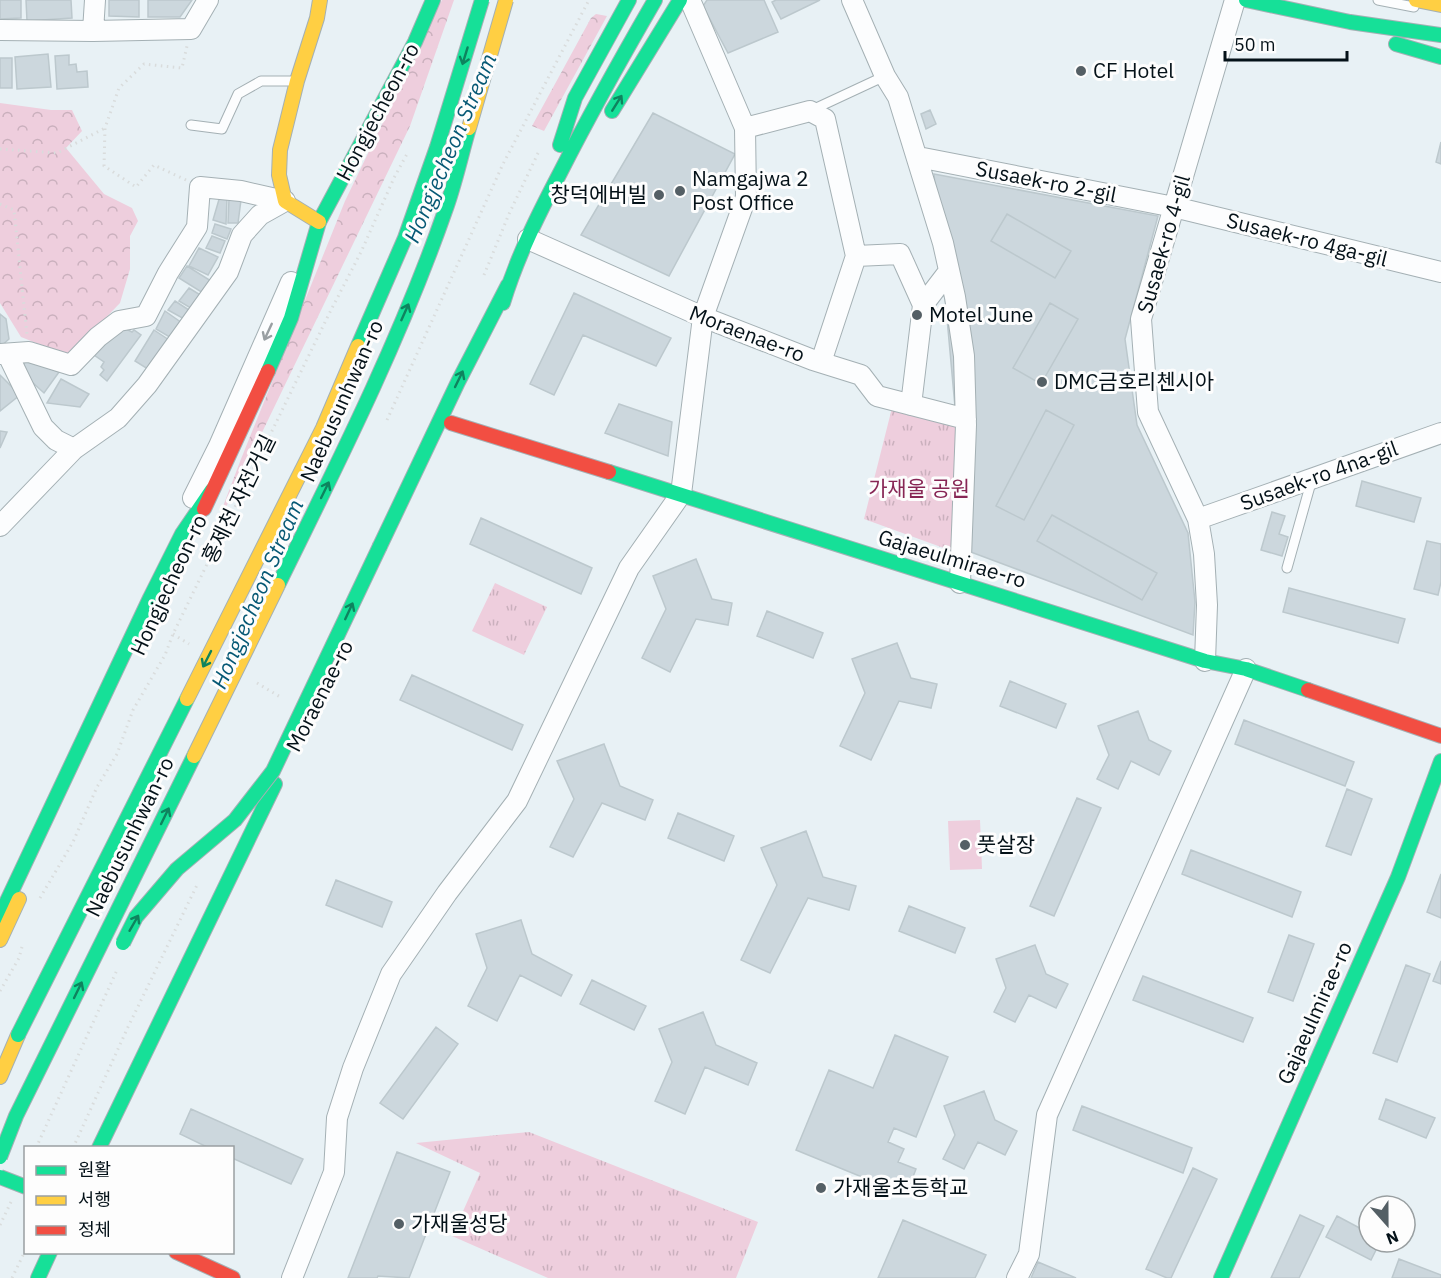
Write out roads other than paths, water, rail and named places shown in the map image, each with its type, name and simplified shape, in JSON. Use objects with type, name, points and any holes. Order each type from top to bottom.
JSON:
[{"type":"main road","points":[[319,222],[285,201],[279,175],[280,150],[320,0]]},
{"type":"main road","name":"Hongjecheon-ro","points":[[0,940],[259,391],[291,318],[319,222],[415,42],[433,0]]},
{"type":"main road","name":"Naebusunhwan-ro","points":[[0,1077],[23,1024],[323,428],[405,238],[437,147],[482,0]]},
{"type":"main road","name":"Naebusunhwan-ro","points":[[0,1157],[16,1116],[356,426],[416,289],[446,209],[506,0]]},
{"type":"main road","points":[[536,220],[575,98],[628,0]]},
{"type":"main road","name":"Moraenae-ro","points":[[100,1146],[274,786],[313,715],[450,423],[489,350],[508,285],[536,220],[593,108],[655,0]]},
{"type":"main road","points":[[536,220],[600,128],[681,0]]},
{"type":"main road","points":[[1246,0],[1350,22],[1441,35]]},
{"type":"main road","points":[[1416,0],[1441,5]]},
{"type":"main road","points":[[1350,22],[1391,42],[1441,57]]},
{"type":"main road","points":[[114,958],[136,917],[170,877],[235,820],[273,771],[458,382],[508,285]]},
{"type":"main road","name":"Gajaeulmirae-ro","points":[[450,423],[1205,661],[1246,669],[1441,736]]},
{"type":"main road","points":[[0,916],[182,534],[212,490]]},
{"type":"main road","name":"Gajaeulmirae-ro","points":[[1221,1278],[1398,877],[1441,761]]},
{"type":"main road","points":[[16,1116],[90,997]]},
{"type":"main road","points":[[0,1177],[24,1185]]},
{"type":"main road","points":[[38,1278],[49,1254]]},
{"type":"main road","points":[[180,1254],[232,1278]]},
{"type":"street","points":[[93,31],[95,0]]},
{"type":"street","points":[[0,30],[191,30],[208,0]]},
{"type":"street","points":[[292,1278],[334,1172],[337,1118],[353,1068],[391,974],[447,893],[517,801],[629,568],[681,494],[703,317],[746,197],[745,128],[690,0]]},
{"type":"street","points":[[852,0],[885,76],[898,97],[918,157],[949,271],[964,356],[966,420],[960,583]]},
{"type":"street","name":"Susaek-ro 4-gil","points":[[1205,661],[1204,554],[1198,519],[1148,412],[1141,319],[1235,0]]},
{"type":"street","points":[[745,128],[810,111],[825,119],[856,256],[821,362]]},
{"type":"street","name":"Susaek-ro 2-gil","points":[[918,157],[1174,207]]},
{"type":"street","points":[[74,449],[56,440],[43,427],[4,355],[29,352],[71,365],[98,337],[119,321],[146,316],[168,273],[197,227],[200,187],[242,191],[285,201]]},
{"type":"street","points":[[0,526],[74,449],[118,418],[147,385],[228,273],[242,235],[260,215],[285,201]]},
{"type":"street","name":"Susaek-ro 4ga-gil","points":[[1174,207],[1441,272]]},
{"type":"street","name":"Hongjecheon-ro","points":[[0,896],[219,446],[319,222]]},
{"type":"street","name":"Moraenae-ro","points":[[528,239],[703,317],[861,375],[877,396],[966,420]]},
{"type":"street","points":[[856,256],[900,254],[923,305]]},
{"type":"street","points":[[911,405],[923,305],[949,271]]},
{"type":"street","name":"Susaek-ro 4na-gil","points":[[1198,519],[1441,433]]},
{"type":"street","points":[[1017,1278],[1029,1254],[1047,1115],[1246,669]]},
{"type":"lane","points":[[1378,0],[1441,12]]},
{"type":"lane","points":[[810,111],[885,76]]},
{"type":"lane","points":[[191,126],[222,129],[238,94],[261,81],[297,81]]},
{"type":"lane","points":[[1287,568],[1312,479]]},
{"type":"place","name":"CF Hotel","points":[[1081,71]]},
{"type":"place","name":"Namgajwa 2 Post Office","points":[[680,191]]},
{"type":"place","name":"창덕에버빌","points":[[659,195]]},
{"type":"place","name":"Motel June","points":[[917,315]]},
{"type":"place","name":"DMC금호리첸시아","points":[[1042,382]]},
{"type":"place","name":"풋살장","points":[[965,845]]},
{"type":"place","name":"가재울초등학교","points":[[821,1188]]},
{"type":"place","name":"가재울성당","points":[[399,1224]]},
{"type":"water label","name":"Hongjecheon Stream","points":[[450,148]]},
{"type":"water label","name":"Hongjecheon Stream","points":[[257,594]]},
{"type":"park label","name":"가재울 공원","points":[[919,489]]}]
